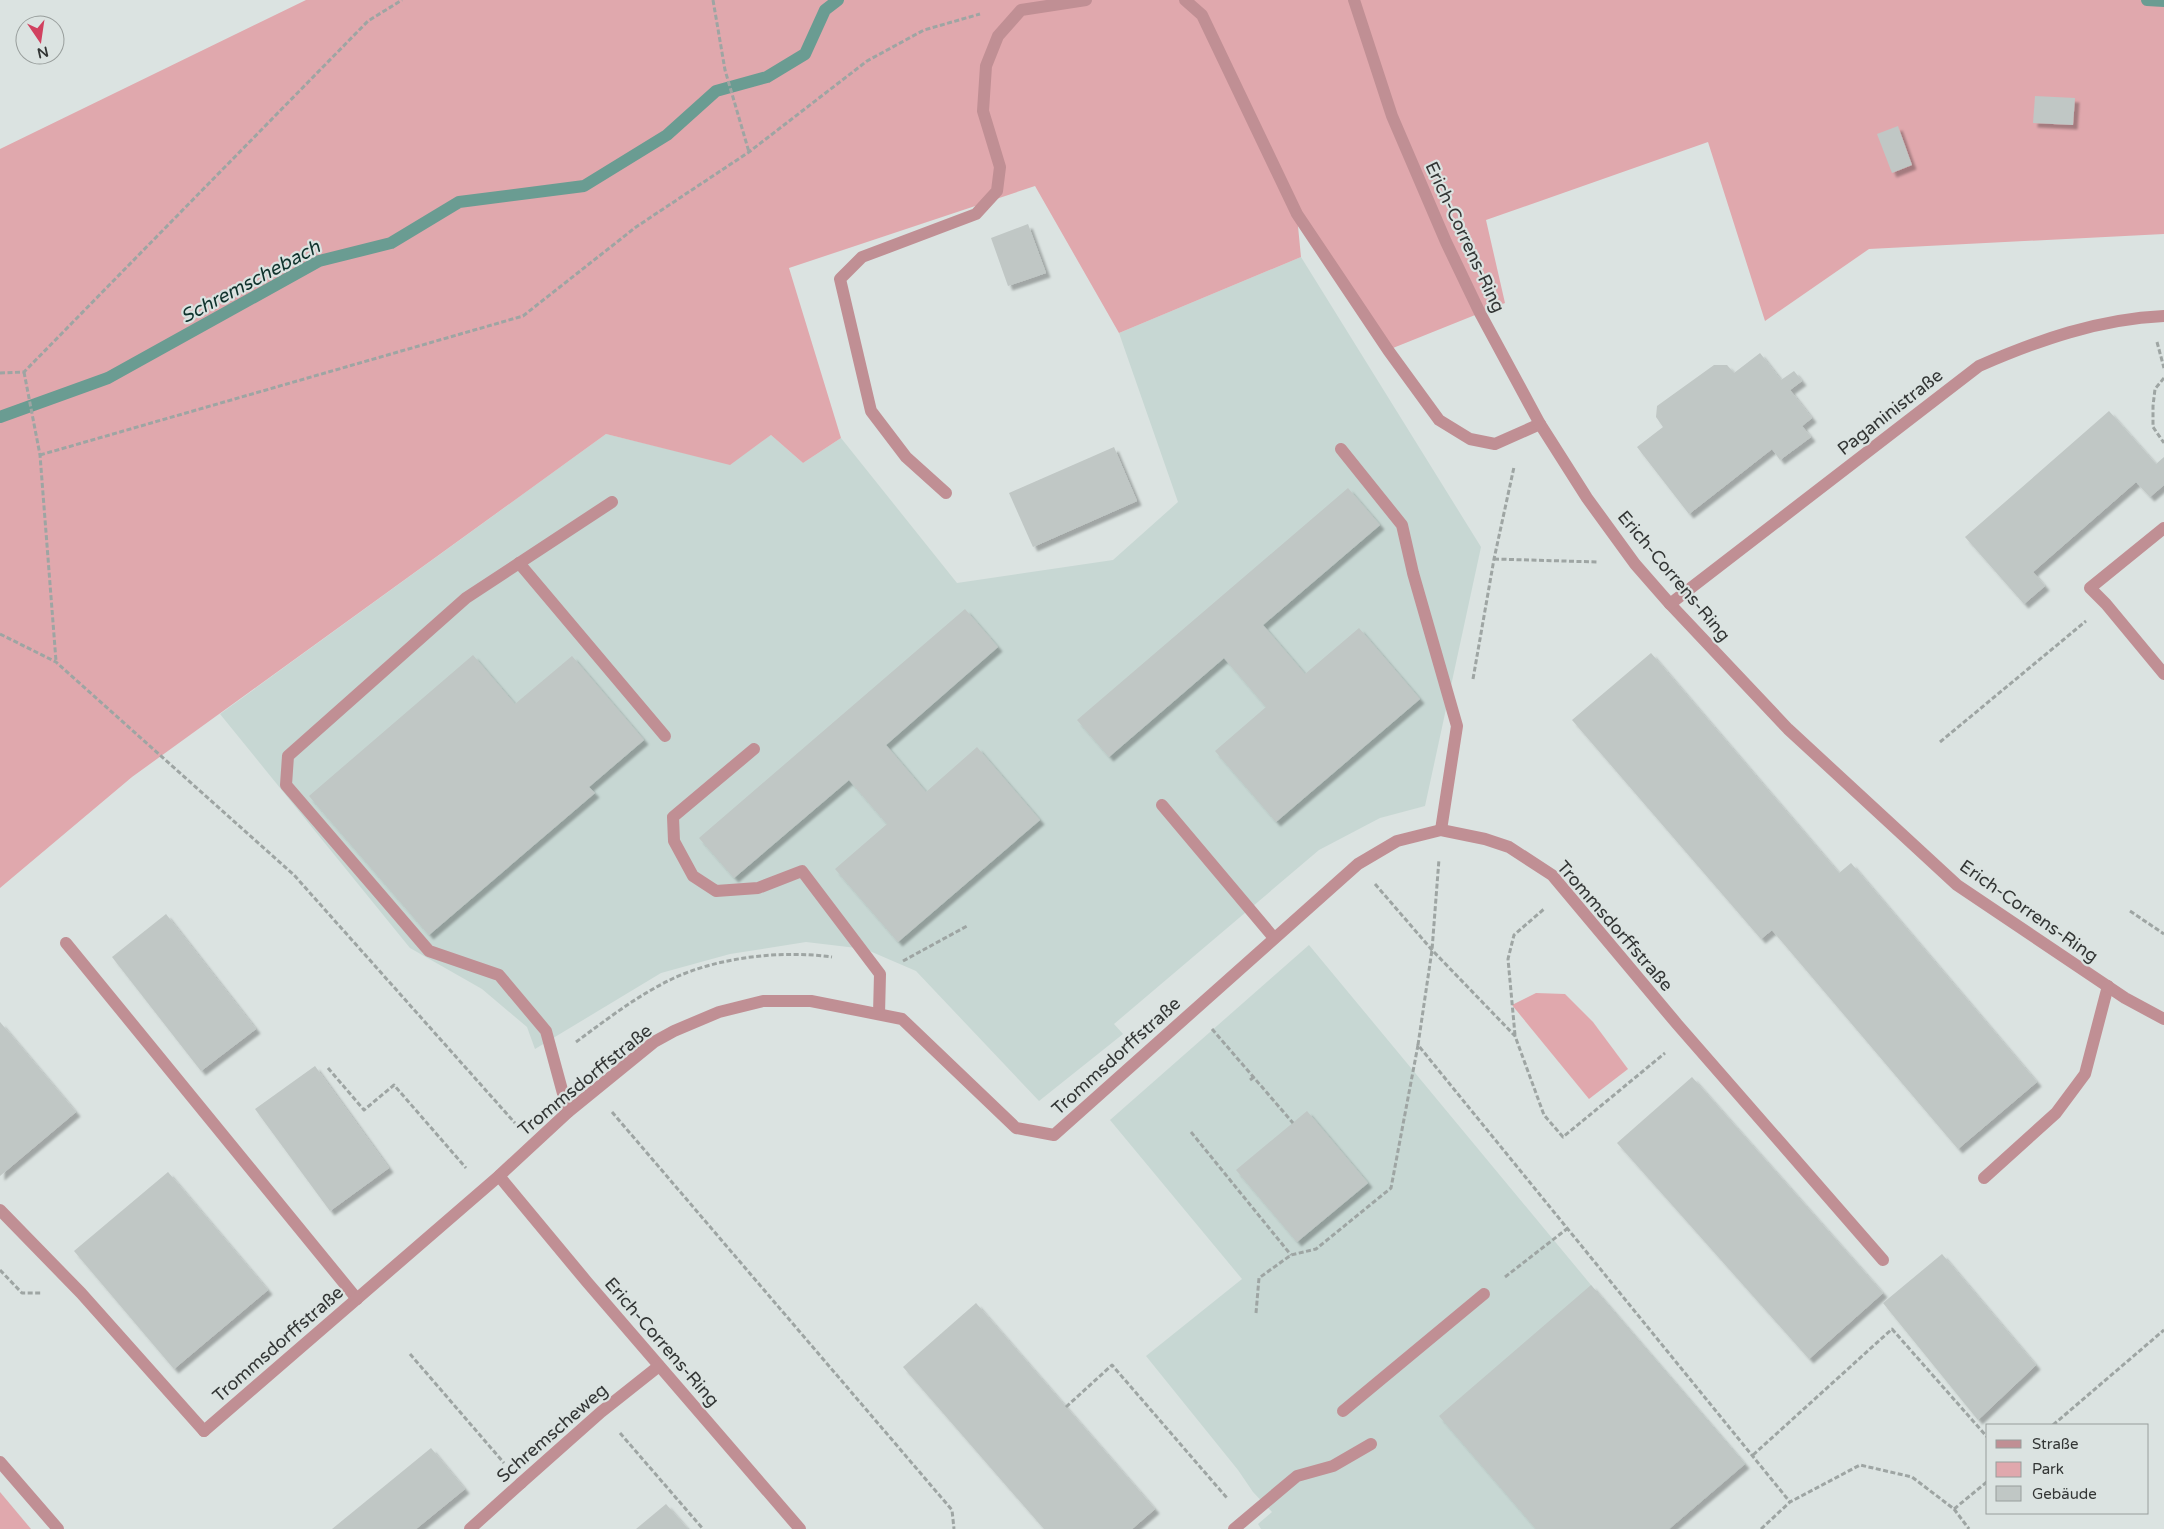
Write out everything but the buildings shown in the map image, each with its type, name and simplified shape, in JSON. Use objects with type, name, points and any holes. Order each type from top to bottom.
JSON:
[{"type":"street","points":[[946,493],[906,457],[871,411],[840,280],[862,257],[976,214],[997,191],[1000,167],[983,111],[986,66],[998,36],[1021,10],[1086,0]]},
{"type":"street","points":[[1185,0],[1202,15],[1297,214],[1388,350],[1439,420],[1470,438],[1495,444],[1540,424]]},
{"type":"street","name":"Erich-Correns-Ring","points":[[1354,0],[1392,116],[1446,242],[1480,312],[1540,424],[1587,498],[1635,564],[1670,604],[1788,729],[1957,885],[2108,986],[2164,1019]]},
{"type":"street","name":"Paganinistraße","points":[[1670,604],[1979,366],[2031,344],[2088,326],[2164,316]]},
{"type":"street","points":[[1341,449],[1402,525],[1412,574],[1457,726],[1441,830]]},
{"type":"street","points":[[568,1112],[546,1031],[499,975],[429,951],[286,785],[288,756],[466,598],[612,502]]},
{"type":"street","points":[[2164,528],[2090,588],[2106,604],[2164,674]]},
{"type":"street","points":[[519,563],[665,736]]},
{"type":"street","points":[[754,748],[673,817],[674,841],[693,876],[716,891],[758,888],[802,871],[880,974],[879,1014]]},
{"type":"street","points":[[1162,805],[1274,938]]},
{"type":"street","name":"Trommsdorffstraße","points":[[0,1210],[81,1293],[204,1431],[484,1190],[568,1112],[654,1042],[674,1031],[719,1012],[763,1001],[811,1001],[902,1019],[1016,1128],[1054,1135],[1358,864],[1397,841],[1441,830],[1485,839],[1508,847],[1552,875],[1687,1035],[1883,1260]]},
{"type":"street","points":[[66,943],[357,1299]]},
{"type":"street","points":[[1984,1178],[2056,1113],[2085,1074],[2108,986]]},
{"type":"street","name":"Erich-Correns-Ring","points":[[499,1176],[659,1366],[800,1529]]},
{"type":"street","points":[[1343,1410],[1484,1294]]},
{"type":"street","name":"Schremscheweg","points":[[470,1529],[601,1412],[659,1366]]},
{"type":"street","points":[[1234,1529],[1297,1476],[1333,1466],[1371,1444]]},
{"type":"street","points":[[0,1462],[58,1529]]},
{"type":"path","points":[[0,373],[24,372],[368,21],[402,0]]},
{"type":"path","points":[[713,0],[725,70],[749,152]]},
{"type":"path","points":[[40,455],[523,316],[636,227],[749,152],[867,61],[924,30],[994,10],[1021,10]]},
{"type":"path","points":[[24,372],[40,455],[56,662]]},
{"type":"path","points":[[2164,378],[2155,389],[2153,406],[2153,427],[2164,443]]},
{"type":"path","points":[[1472,681],[1494,559],[1514,466],[1540,424]]},
{"type":"path","points":[[1494,559],[1635,564]]},
{"type":"path","points":[[1940,742],[2106,604]]},
{"type":"path","points":[[0,634],[56,662],[294,875],[534,1143]]},
{"type":"path","points":[[1256,1313],[1259,1278],[1291,1254],[1316,1249],[1391,1188],[1418,1044],[1432,950],[1441,830]]},
{"type":"path","points":[[1358,864],[1432,950],[1515,1036]]},
{"type":"path","points":[[1566,891],[1514,935],[1508,958],[1515,1036],[1544,1115],[1563,1137],[1687,1035]]},
{"type":"path","points":[[2130,912],[2164,934]]},
{"type":"path","points":[[880,974],[967,926]]},
{"type":"path","points":[[1195,1010],[1293,1123]]},
{"type":"path","points":[[1418,1044],[1790,1502]]},
{"type":"path","points":[[328,1068],[364,1110],[394,1085],[484,1190]]},
{"type":"path","points":[[1250,1080],[1254,1077]]},
{"type":"path","points":[[594,1091],[952,1510],[954,1529]]},
{"type":"path","points":[[1191,1132],[1291,1254]]},
{"type":"path","points":[[1484,1294],[1568,1228]]},
{"type":"path","points":[[1752,1455],[1892,1329],[1986,1436]]},
{"type":"path","points":[[2054,1424],[2164,1330]]},
{"type":"path","points":[[410,1354],[521,1483]]},
{"type":"path","points":[[1066,1407],[1112,1365],[1246,1519]]},
{"type":"path","points":[[601,1412],[703,1529]]},
{"type":"path","points":[[1761,1529],[1790,1502],[1860,1465],[1912,1477],[1954,1509],[1969,1529]]},
{"type":"path","points":[[1954,1509],[1986,1483]]},
{"type":"shaded area","points":[[1301,257],[1481,547],[1425,806],[1380,818],[1319,850],[1114,1024],[1123,1034],[1039,1101],[916,971],[865,949],[806,942],[730,954],[661,973],[535,1049],[527,1027],[482,989],[410,948],[220,714],[606,434],[730,464],[771,435],[803,463],[841,438],[957,583],[1113,560],[1178,502],[1119,333]]},
{"type":"shaded area","points":[[1309,945],[1591,1285],[1745,1464],[1669,1529],[1261,1529],[1258,1524],[1272,1512],[1253,1492],[1238,1470],[1146,1356],[1242,1279],[1110,1120]]},
{"type":"green space","points":[[306,0],[2164,0],[2164,234],[1869,249],[1765,321],[1708,142],[1486,220],[1505,303],[1388,350],[1297,216],[1301,257],[1119,333],[1035,186],[789,268],[841,438],[803,463],[771,435],[730,465],[606,434],[132,777],[0,888],[0,149]]},
{"type":"green space","points":[[1536,993],[1565,994],[1593,1022],[1628,1069],[1589,1099],[1512,1005]]},
{"type":"green space","points":[[0,1492],[31,1529],[0,1529]]},
{"type":"waterway","name":"Schremschebach","points":[[0,417],[108,378],[319,261],[391,243],[459,202],[584,186],[667,135],[716,91],[767,77],[805,54],[825,10],[838,0]]},
{"type":"waterway","name":"Schremschebach","points":[[2147,0],[2164,1]]}]
